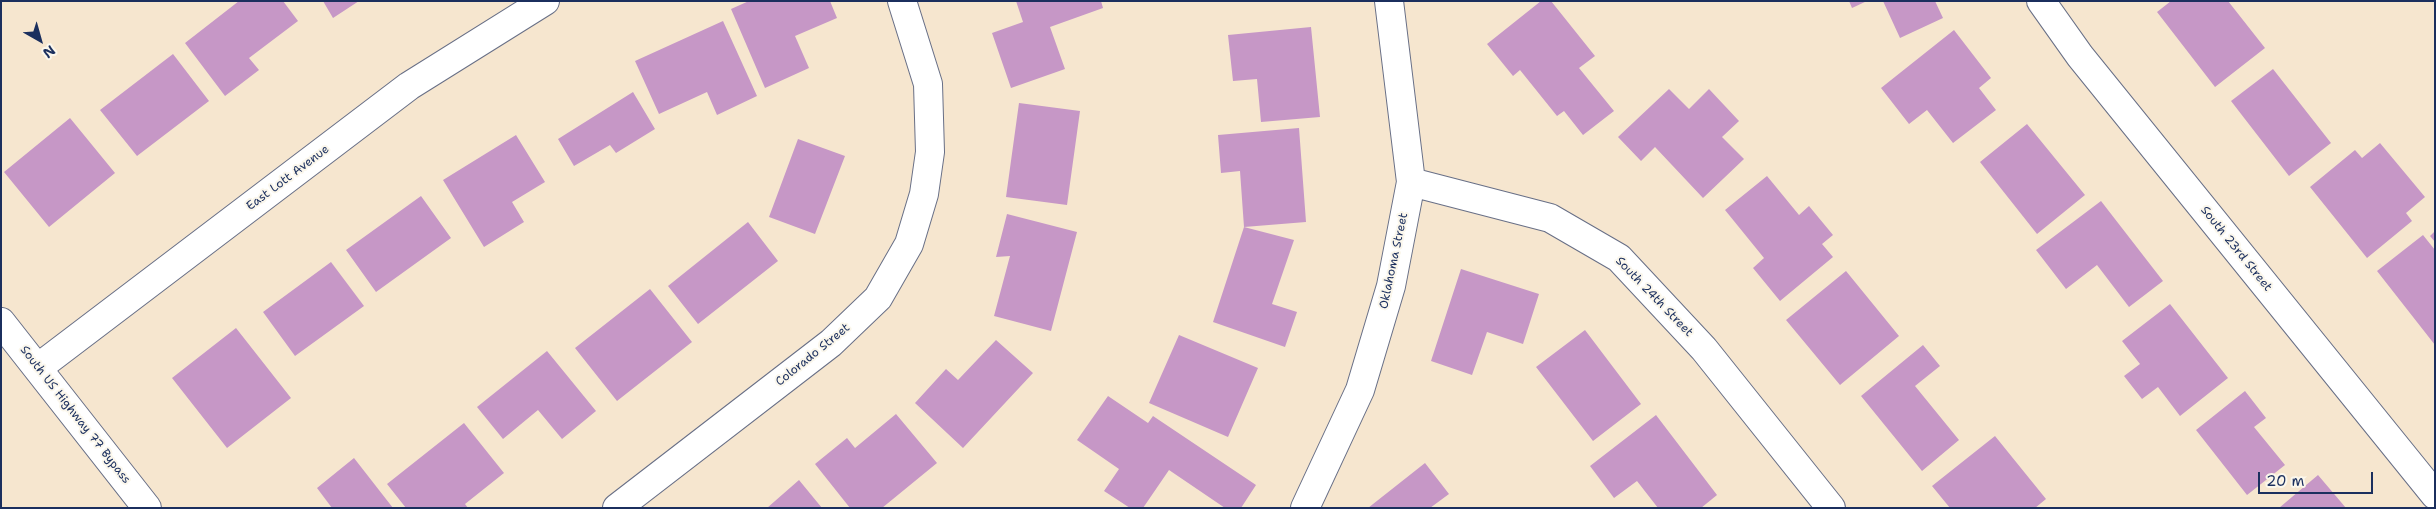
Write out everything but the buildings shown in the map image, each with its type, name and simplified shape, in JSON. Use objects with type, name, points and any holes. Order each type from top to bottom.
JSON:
[{"type":"street","name":"East Lott Avenue","points":[[39,367],[409,86],[545,1]]},
{"type":"street","name":"Colorado Street","points":[[617,508],[831,343],[878,298],[909,244],[924,194],[930,152],[928,84],[902,1]]},
{"type":"street","name":"Oklahoma Street","points":[[1305,508],[1360,390],[1391,286],[1411,182],[1389,1]]},
{"type":"street","name":"South 23rd Street","points":[[2041,1],[2080,56],[2435,495]]},
{"type":"street","name":"South 24th Street","points":[[1411,182],[1550,218],[1619,258],[1704,349],[1831,508]]},
{"type":"street","name":"South US Highway 77 Bypass","points":[[1,322],[39,367],[148,508]]}]
